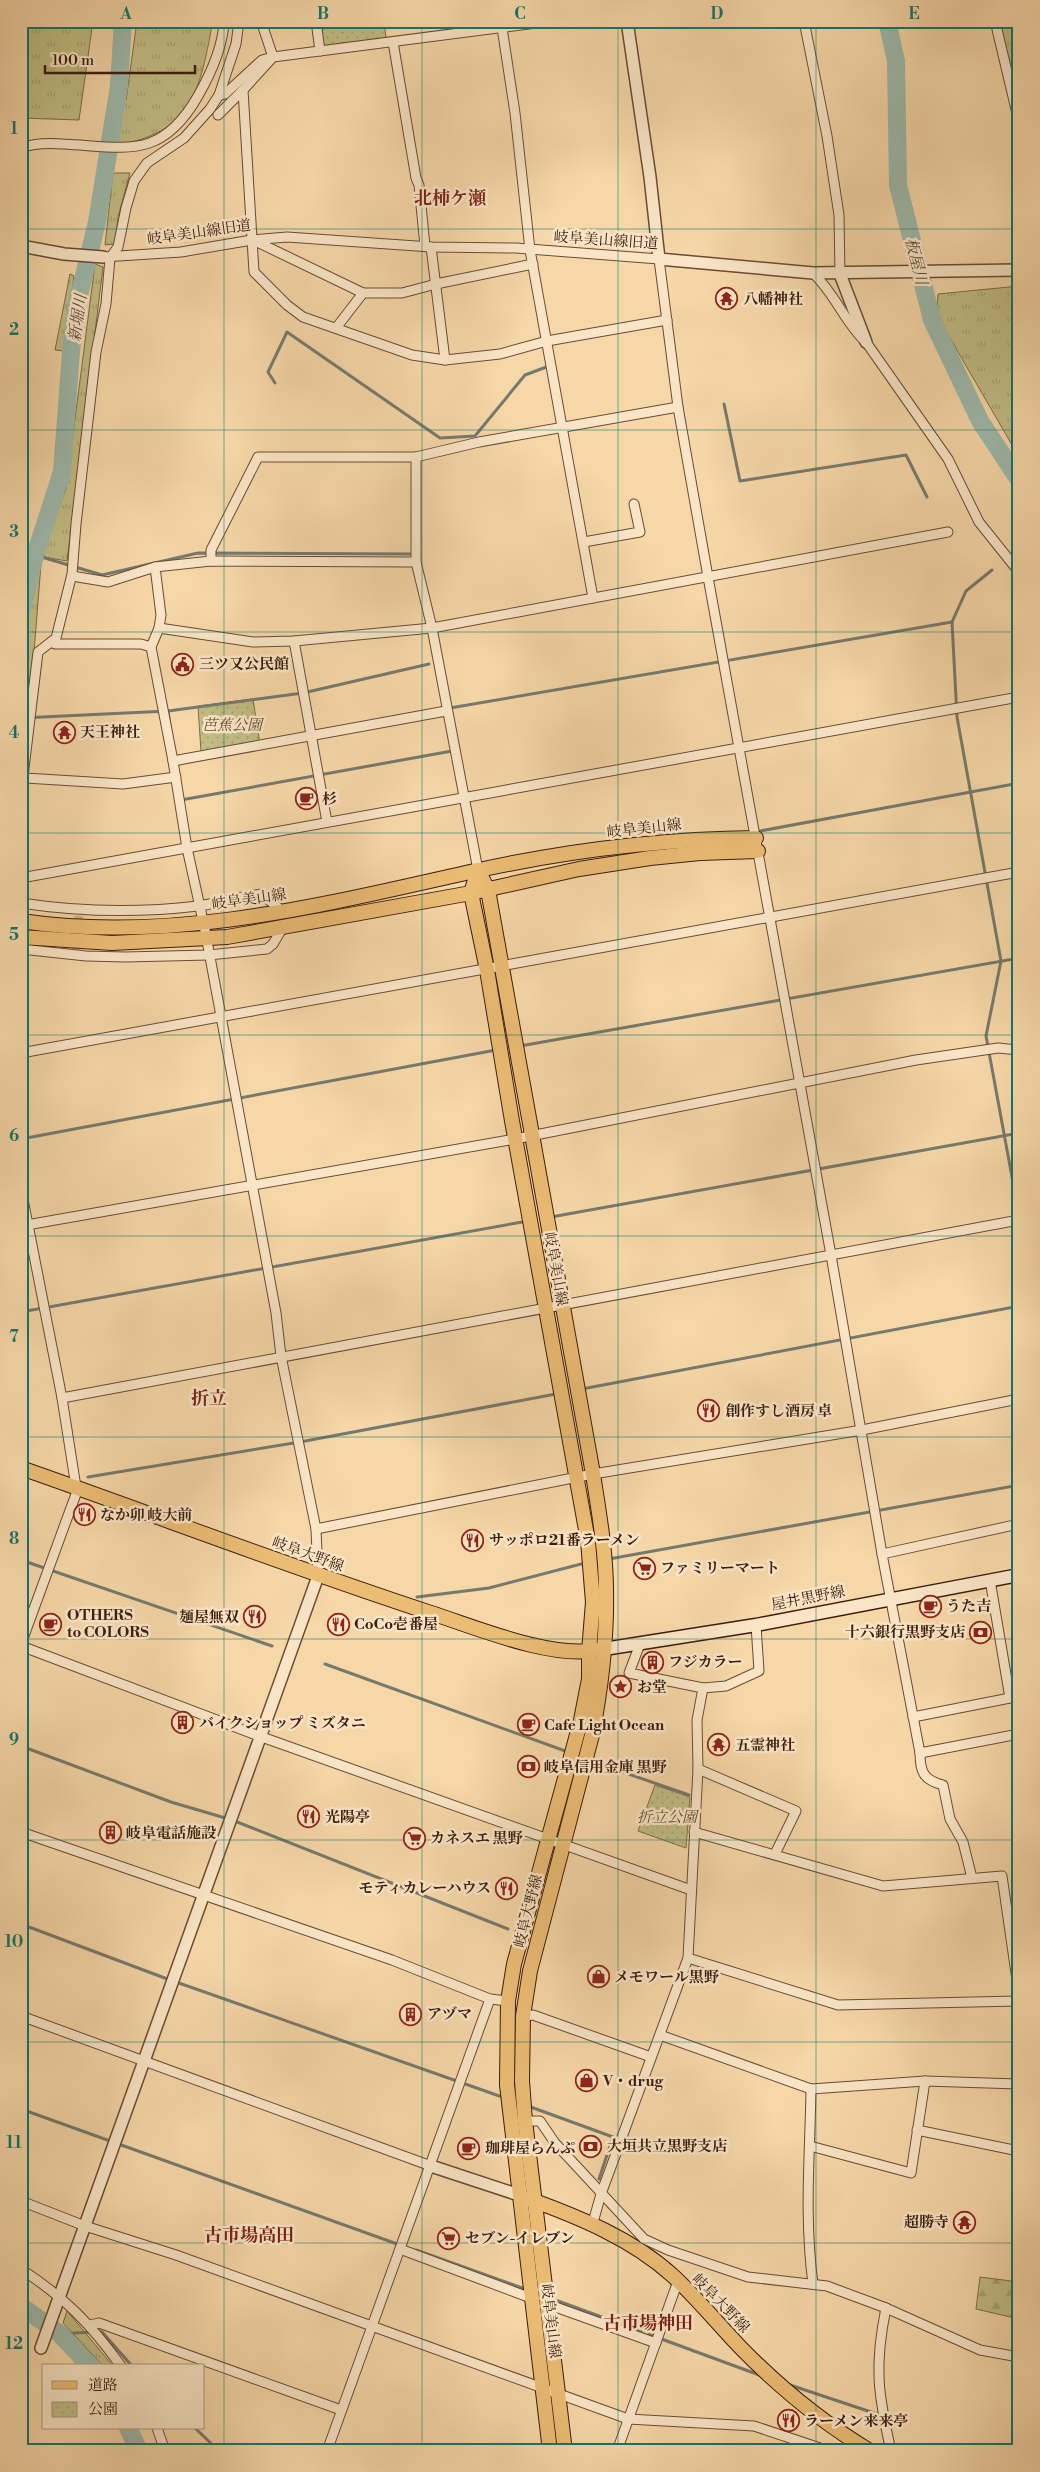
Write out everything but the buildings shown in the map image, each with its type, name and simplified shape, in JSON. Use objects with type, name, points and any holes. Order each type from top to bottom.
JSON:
[{"type":"main road","name":"岐阜美山線","points":[[21,921],[82,928],[132,929],[203,922],[282,911],[370,895],[478,870],[577,852],[688,839],[757,845]]},
{"type":"main road","name":"岐阜美山線","points":[[21,937],[112,943],[206,939],[488,890],[579,869],[757,845]]},
{"type":"main road","name":"岐阜美山線","points":[[478,870],[488,890],[593,1474],[605,1567],[604,1649]]},
{"type":"main road","name":"岐阜美山線","points":[[478,870],[471,893],[487,970],[515,1139],[588,1541],[593,1602],[589,1652]]},
{"type":"main road","name":"岐阜大野線","points":[[21,1468],[318,1576],[512,1639],[558,1650],[589,1652],[604,1649],[599,1699],[592,1735],[514,1964],[508,2002],[507,2085],[519,2195],[592,2226],[642,2253],[678,2281],[742,2348],[782,2386],[849,2439],[870,2451]]},
{"type":"main road","name":"屋井黒野線","points":[[604,1649],[756,1625],[1019,1575]]},
{"type":"main road","name":"岐阜大野線","points":[[534,2201],[522,2081],[523,2016],[530,1971],[589,1680],[589,1652]]},
{"type":"main road","name":"岐阜美山線","points":[[519,2195],[550,2451]]},
{"type":"main road","name":"岐阜美山線","points":[[534,2201],[566,2451]]},
{"type":"street","points":[[21,148],[49,143],[124,149],[140,147],[165,136],[190,110],[210,74],[224,21]]},
{"type":"street","points":[[21,793],[25,778],[38,652],[56,638],[72,576],[96,352],[106,304],[106,258],[118,246],[134,181],[148,164],[184,138],[219,95],[236,44],[239,21]]},
{"type":"street","points":[[261,21],[273,57]]},
{"type":"street","points":[[316,21],[320,51]]},
{"type":"street","points":[[219,95],[224,94],[262,60],[273,57],[393,42],[501,25],[552,21]]},
{"type":"street","points":[[627,21],[650,177],[678,407],[831,1255],[882,1554],[920,1752],[920,1769],[929,1779],[943,1785],[950,1819],[963,1842],[972,1878]]},
{"type":"street","points":[[804,21],[839,215],[840,274],[866,342]]},
{"type":"street","points":[[995,21],[1019,122]]},
{"type":"street","points":[[501,25],[515,113],[530,250],[593,598]]},
{"type":"street","points":[[393,42],[436,284],[445,360]]},
{"type":"street","points":[[218,115],[244,90],[273,57]]},
{"type":"street","points":[[244,90],[254,272],[287,305],[303,317],[412,355],[445,360],[500,354],[547,341],[667,320]]},
{"type":"street","points":[[140,147],[148,164]]},
{"type":"street","name":"岐阜美山線旧道","points":[[21,246],[64,254],[106,258],[181,252],[252,240],[287,237],[659,259],[813,274],[1019,270]]},
{"type":"street","points":[[252,240],[363,293],[402,293],[533,264]]},
{"type":"street","points":[[813,274],[828,288],[857,334],[866,342],[948,459],[979,522],[1019,572]]},
{"type":"street","points":[[336,328],[363,293]]},
{"type":"street","points":[[211,561],[211,550],[258,457],[416,457],[479,442],[678,407]]},
{"type":"street","points":[[416,457],[416,562],[432,628],[446,711],[478,870]]},
{"type":"street","points":[[584,542],[640,532],[634,504]]},
{"type":"street","points":[[159,628],[253,642],[294,641],[432,628],[948,532]]},
{"type":"street","points":[[72,576],[108,582],[154,567],[211,561],[416,562]]},
{"type":"street","points":[[41,2348],[318,1576],[316,1528],[281,1356],[276,1313],[200,906],[187,848],[176,777],[151,647],[159,628],[161,604],[154,567]]},
{"type":"street","points":[[294,641],[327,822]]},
{"type":"street","points":[[51,642],[56,644],[141,644],[151,647]]},
{"type":"street","points":[[21,878],[1019,697]]},
{"type":"street","points":[[173,761],[446,711]]},
{"type":"street","points":[[25,778],[123,784],[176,777]]},
{"type":"street","points":[[21,1054],[1019,872]]},
{"type":"street","points":[[21,903],[79,912],[145,911],[200,906],[262,894],[282,911]]},
{"type":"street","points":[[21,949],[125,957],[209,954],[267,949],[273,944],[283,927]]},
{"type":"street","points":[[24,1225],[252,1187],[515,1139],[916,1060],[998,1048],[1019,1050]]},
{"type":"street","points":[[21,1189],[24,1225],[62,1398],[76,1487],[76,1494],[21,1645],[259,1736],[556,1840],[692,1890]]},
{"type":"street","points":[[62,1398],[1019,1220]]},
{"type":"street","points":[[316,1528],[593,1474],[862,1430],[1019,1399]]},
{"type":"street","points":[[882,1554],[1019,1524]]},
{"type":"street","points":[[913,1717],[1010,1698],[990,1580]]},
{"type":"street","points":[[640,1644],[629,1673],[703,1688],[726,1686],[759,1671],[756,1625]]},
{"type":"street","points":[[592,2226],[601,2194],[688,1958],[698,1769],[696,1720],[703,1688]]},
{"type":"street","points":[[920,1752],[1019,1734]]},
{"type":"street","points":[[698,1769],[796,1811],[775,1854]]},
{"type":"street","points":[[21,1832],[392,1960],[490,1999],[508,2002]]},
{"type":"street","points":[[694,1832],[883,1886],[1002,1876],[1019,1994]]},
{"type":"street","points":[[688,1958],[838,2006],[1019,2001]]},
{"type":"street","points":[[327,2451],[340,2410],[431,2166],[490,1999]]},
{"type":"street","points":[[523,2016],[533,2015],[651,2057]]},
{"type":"street","points":[[21,2016],[431,2166],[519,2195]]},
{"type":"street","points":[[660,2035],[812,2089],[925,2081],[1019,2084]]},
{"type":"street","points":[[810,2146],[911,2173],[925,2081]]},
{"type":"street","points":[[812,2089],[808,2240],[813,2284]]},
{"type":"street","points":[[525,2121],[540,2121],[555,2143],[644,2239],[668,2250],[748,2277],[827,2286],[886,2308],[980,2350],[1019,2357]]},
{"type":"street","points":[[917,2130],[1019,2151]]},
{"type":"street","points":[[21,2200],[85,2226],[176,2254],[628,2419],[754,2426],[828,2451]]},
{"type":"street","points":[[400,2249],[531,2298]]},
{"type":"street","points":[[21,2269],[58,2297],[90,2326],[118,2364]]},
{"type":"street","points":[[617,2451],[678,2281]]},
{"type":"street","points":[[547,2304],[657,2339]]},
{"type":"street","points":[[886,2308],[880,2339],[877,2373],[881,2406],[891,2451]]},
{"type":"street","points":[[90,2326],[99,2323],[340,2410]]},
{"type":"street","points":[[158,2430],[166,2451]]},
{"type":"green space","points":[[25,21],[93,21],[79,120],[21,118],[21,28]]},
{"type":"green space","points":[[137,21],[212,21],[212,25],[203,70],[188,105],[176,119],[161,130],[142,139],[117,145],[120,101],[126,100]]},
{"type":"green space","points":[[384,21],[386,38],[326,47],[323,45],[322,29]]},
{"type":"green space","points":[[999,21],[1016,21],[1019,29],[1019,104]]},
{"type":"green space","points":[[113,173],[130,173],[118,217],[115,244],[105,245]]},
{"type":"green space","points":[[95,264],[103,267],[67,561],[44,557],[43,549],[66,489]]},
{"type":"green space","points":[[70,274],[74,276],[64,351],[55,350]]},
{"type":"green space","points":[[1019,286],[1019,457],[947,333],[937,311],[938,294]]},
{"type":"green space","points":[[41,564],[29,716],[21,716],[23,660],[27,622],[37,567]]},
{"type":"green space","name":"芭蕉公園","points":[[253,699],[260,744],[201,752],[198,706]]},
{"type":"green space","name":"折立公園","points":[[655,1785],[690,1797],[686,1848],[638,1831]]},
{"type":"green space","points":[[980,2277],[1019,2282],[1019,2319],[976,2309]]},
{"type":"green space","points":[[67,2311],[111,2364],[101,2364],[63,2323]]},
{"type":"waterway","name":"新堀川","points":[[21,612],[35,555],[62,472],[76,308],[97,222],[119,86],[123,21]]},
{"type":"waterway","name":"板屋川","points":[[887,21],[896,61],[898,185],[932,320],[980,421],[1019,480]]},
{"type":"waterway","points":[[275,383],[268,372],[287,332],[440,438],[475,436],[525,375],[549,366]]},
{"type":"waterway","points":[[724,404],[740,481],[906,455],[927,497]]},
{"type":"waterway","points":[[35,555],[102,575],[198,553],[415,554]]},
{"type":"waterway","points":[[992,570],[966,591],[952,622],[957,717],[1001,961],[986,1036],[1019,1215]]},
{"type":"waterway","points":[[450,710],[450,708],[952,622]]},
{"type":"waterway","points":[[168,711],[303,693],[429,664]]},
{"type":"waterway","points":[[21,718],[168,711],[170,725]]},
{"type":"waterway","points":[[181,800],[452,751]]},
{"type":"waterway","points":[[760,831],[1019,783]]},
{"type":"waterway","points":[[520,1046],[1019,958]]},
{"type":"waterway","points":[[21,1139],[496,1050]]},
{"type":"waterway","points":[[551,1217],[1019,1133]]},
{"type":"waterway","points":[[21,1312],[528,1221]]},
{"type":"waterway","points":[[582,1389],[1019,1306]]},
{"type":"waterway","points":[[88,1477],[300,1442],[556,1394]]},
{"type":"waterway","points":[[609,1559],[1019,1485]]},
{"type":"waterway","points":[[21,1560],[272,1646]]},
{"type":"waterway","points":[[417,1597],[489,1588],[585,1563]]},
{"type":"waterway","points":[[325,1664],[568,1752]]},
{"type":"waterway","points":[[21,1746],[171,1802],[232,1820],[508,1929]]},
{"type":"waterway","points":[[588,1760],[689,1795]]},
{"type":"waterway","points":[[21,1924],[170,1980]]},
{"type":"waterway","points":[[176,1982],[505,2098]]},
{"type":"waterway","points":[[528,2106],[613,2137],[599,2179]]},
{"type":"waterway","points":[[21,2109],[400,2245]]},
{"type":"waterway","points":[[416,2250],[528,2290]]},
{"type":"waterway","points":[[550,2298],[762,2376]]},
{"type":"waterway","name":"新堀川","points":[[21,2306],[60,2334],[88,2364]]},
{"type":"waterway","points":[[60,2334],[91,2332]]},
{"type":"waterway","points":[[98,2332],[102,2332],[130,2364]]},
{"type":"waterway","points":[[790,2385],[877,2414]]},
{"type":"waterway","name":"新堀川","points":[[129,2430],[139,2451]]},
{"type":"waterway","points":[[197,2430],[219,2451]]},
{"type":"tunnel","points":[[76,951],[79,916]]},
{"type":"place","name":"八幡神社","points":[[727,299]]},
{"type":"place","name":"三ツ又公民館","points":[[183,664]]},
{"type":"place","name":"天王神社","points":[[64,732]]},
{"type":"place","name":"杉","points":[[306,799]]},
{"type":"place","name":"創作すし酒房 卓","points":[[709,1411]]},
{"type":"place","name":"なか卯 岐大前","points":[[84,1515]]},
{"type":"place","name":"サッポロ21番ラーメン","points":[[473,1540]]},
{"type":"place","name":"ファミリーマート","points":[[644,1568]]},
{"type":"place","name":"うた吉","points":[[930,1606]]},
{"type":"place","name":"麺屋無双","points":[[255,1617]]},
{"type":"place","name":"OTHERS to COLORS","points":[[51,1624]]},
{"type":"place","name":"CoCo壱番屋","points":[[338,1624]]},
{"type":"place","name":"十六銀行黒野支店","points":[[981,1632]]},
{"type":"place","name":"フジカラー","points":[[652,1662]]},
{"type":"place","name":"お堂","points":[[621,1687]]},
{"type":"place","name":"バイクショップ ミズタニ","points":[[183,1723]]},
{"type":"place","name":"Cafe Light Ocean","points":[[528,1725]]},
{"type":"place","name":"五霊神社","points":[[719,1745]]},
{"type":"place","name":"岐阜信用金庫 黒野","points":[[528,1767]]},
{"type":"place","name":"光陽亭","points":[[309,1817]]},
{"type":"place","name":"岐阜電話施設","points":[[110,1833]]},
{"type":"place","name":"カネスエ 黒野","points":[[414,1838]]},
{"type":"place","name":"モティカレーハウス","points":[[507,1888]]},
{"type":"place","name":"メモワール黒野","points":[[598,1977]]},
{"type":"place","name":"アヅマ","points":[[411,2014]]},
{"type":"place","name":"V・drug","points":[[587,2081]]},
{"type":"place","name":"大垣共立黒野支店","points":[[591,2146]]},
{"type":"place","name":"珈琲屋らんぷ","points":[[469,2148]]},
{"type":"place","name":"超勝寺","points":[[965,2222]]},
{"type":"place","name":"セブン-イレブン","points":[[449,2238]]},
{"type":"place","name":"ラーメン来来亭","points":[[788,2421]]},
{"type":"district","name":"北柿ケ瀬","points":[[450,198]]},
{"type":"district","name":"折立","points":[[209,1398]]},
{"type":"district","name":"古市場高田","points":[[249,2235]]},
{"type":"district","name":"古市場神田","points":[[648,2323]]}]
